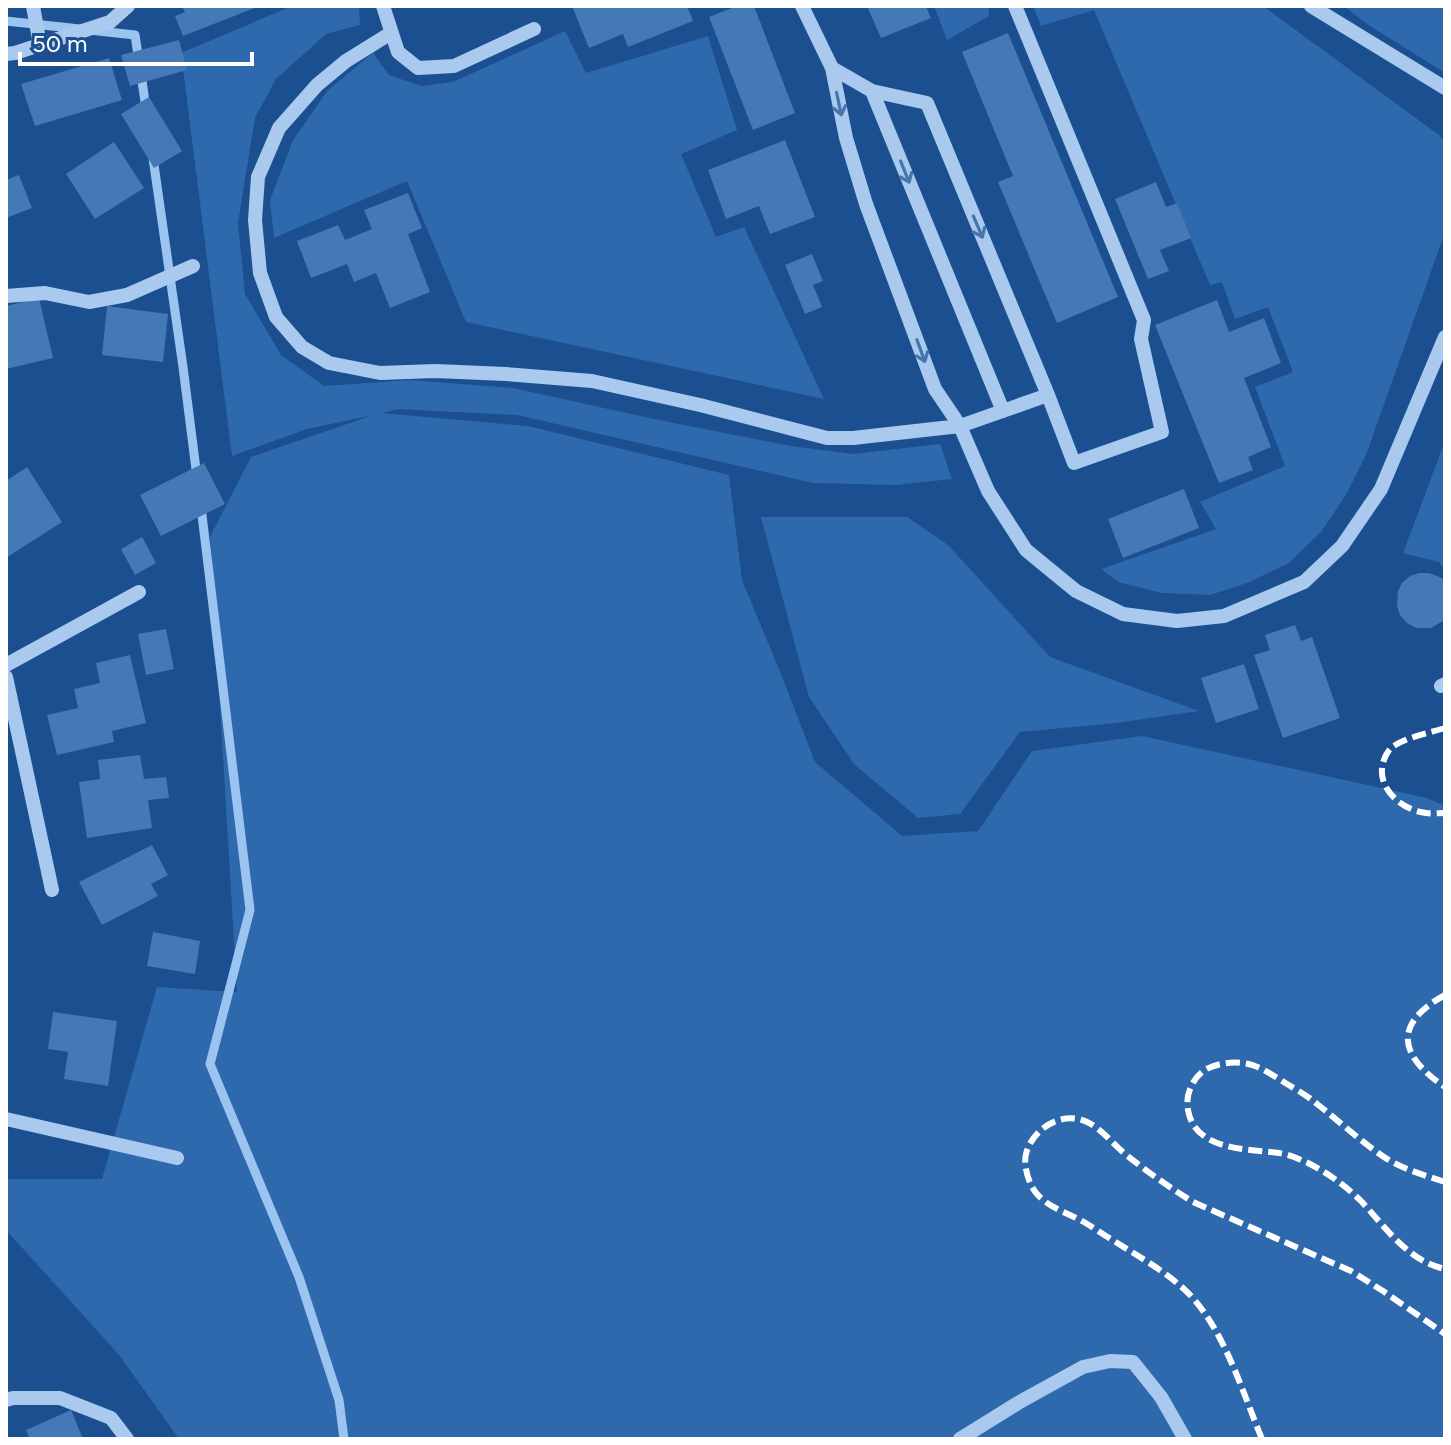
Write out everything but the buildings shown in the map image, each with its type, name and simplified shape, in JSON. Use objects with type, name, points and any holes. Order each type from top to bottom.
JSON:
[{"type":"street","points":[[33,6],[40,45]]},
{"type":"street","points":[[6,54],[110,22],[128,6]]},
{"type":"street","points":[[383,6],[398,52],[418,68],[454,66],[534,29]]},
{"type":"street","points":[[802,6],[832,68],[846,138],[866,204],[935,389],[960,426],[988,491],[1026,550],[1076,591],[1123,614],[1177,621],[1224,616],[1304,582],[1342,546],[1381,489],[1444,341]]},
{"type":"street","points":[[832,68],[872,91],[927,103],[1074,463],[1162,432],[1141,339],[1144,320],[1015,6]]},
{"type":"street","points":[[1311,6],[1445,88]]},
{"type":"street","points":[[391,33],[346,61],[317,85],[279,128],[258,177],[255,220],[260,273],[276,317],[302,347],[329,363],[380,373],[435,371],[592,381],[827,438],[960,426],[1048,395]]},
{"type":"street","points":[[872,91],[1003,411]]},
{"type":"street","points":[[6,296],[45,293],[89,302],[127,295],[193,266]]},
{"type":"street","points":[[6,665],[139,592]]},
{"type":"street","points":[[6,677],[52,890]]},
{"type":"street","points":[[6,1119],[177,1158]]},
{"type":"street","points":[[960,1439],[1083,1367],[1110,1361],[1133,1362],[1161,1397],[1185,1439]]},
{"type":"street","points":[[6,1400],[60,1398],[111,1418],[127,1439]]},
{"type":"shaded area","points":[[292,6],[359,6],[360,25],[326,34],[276,79],[255,118],[238,223],[245,294],[281,355],[324,386],[409,380],[513,388],[791,446],[853,454],[940,444],[952,479],[895,485],[813,483],[517,415],[398,409],[382,413],[528,426],[729,475],[742,580],[815,762],[902,836],[978,831],[1032,751],[1142,736],[1427,798],[1445,806],[1445,1439],[179,1439],[120,1356],[6,1230],[6,1179],[102,1179],[157,987],[237,992],[210,537],[251,457],[373,415],[307,429],[232,456],[181,53]]},
{"type":"shaded area","points":[[934,6],[988,6],[989,16],[947,40]]},
{"type":"shaded area","points":[[1033,6],[1263,6],[1445,142],[1445,232],[1366,455],[1346,495],[1321,532],[1289,563],[1247,583],[1210,595],[1162,593],[1118,582],[1101,569],[1216,529],[1200,502],[1285,466],[1255,387],[1293,372],[1268,307],[1235,319],[1222,282],[1210,285],[1094,10],[1041,26]]},
{"type":"shaded area","points":[[1344,6],[1445,6],[1445,73],[1367,24]]},
{"type":"shaded area","points":[[565,31],[586,73],[708,36],[737,130],[681,154],[716,237],[744,227],[824,399],[466,322],[407,181],[274,238],[270,200],[293,140],[328,90],[373,53],[389,75],[421,86],[453,82]]},
{"type":"shaded area","points":[[1445,441],[1445,571],[1439,562],[1403,553]]},
{"type":"shaded area","points":[[761,517],[907,517],[948,545],[1050,657],[1199,711],[1020,732],[960,814],[918,818],[854,764],[809,697]]},
{"type":"waterway","points":[[6,21],[135,35],[146,108]]},
{"type":"waterway","points":[[153,158],[197,477]]},
{"type":"waterway","points":[[201,507],[250,910],[210,1064],[299,1277],[339,1400],[344,1439]]},
{"type":"railway","points":[[1445,728],[1392,747],[1382,769],[1385,785],[1402,804],[1418,811],[1445,813]]},
{"type":"railway","points":[[1445,995],[1416,1017],[1408,1040],[1418,1064],[1445,1087]]},
{"type":"railway","points":[[1445,1182],[1391,1161],[1310,1098],[1255,1066],[1235,1063],[1214,1066],[1198,1075],[1190,1089],[1188,1110],[1193,1123],[1212,1141],[1282,1154],[1315,1167],[1356,1196],[1409,1251],[1445,1269]]},
{"type":"railway","points":[[1262,1439],[1221,1340],[1198,1304],[1159,1269],[1084,1222],[1047,1203],[1034,1190],[1026,1170],[1026,1154],[1035,1137],[1049,1124],[1068,1118],[1087,1122],[1166,1185],[1193,1202],[1351,1271],[1445,1334]]}]
